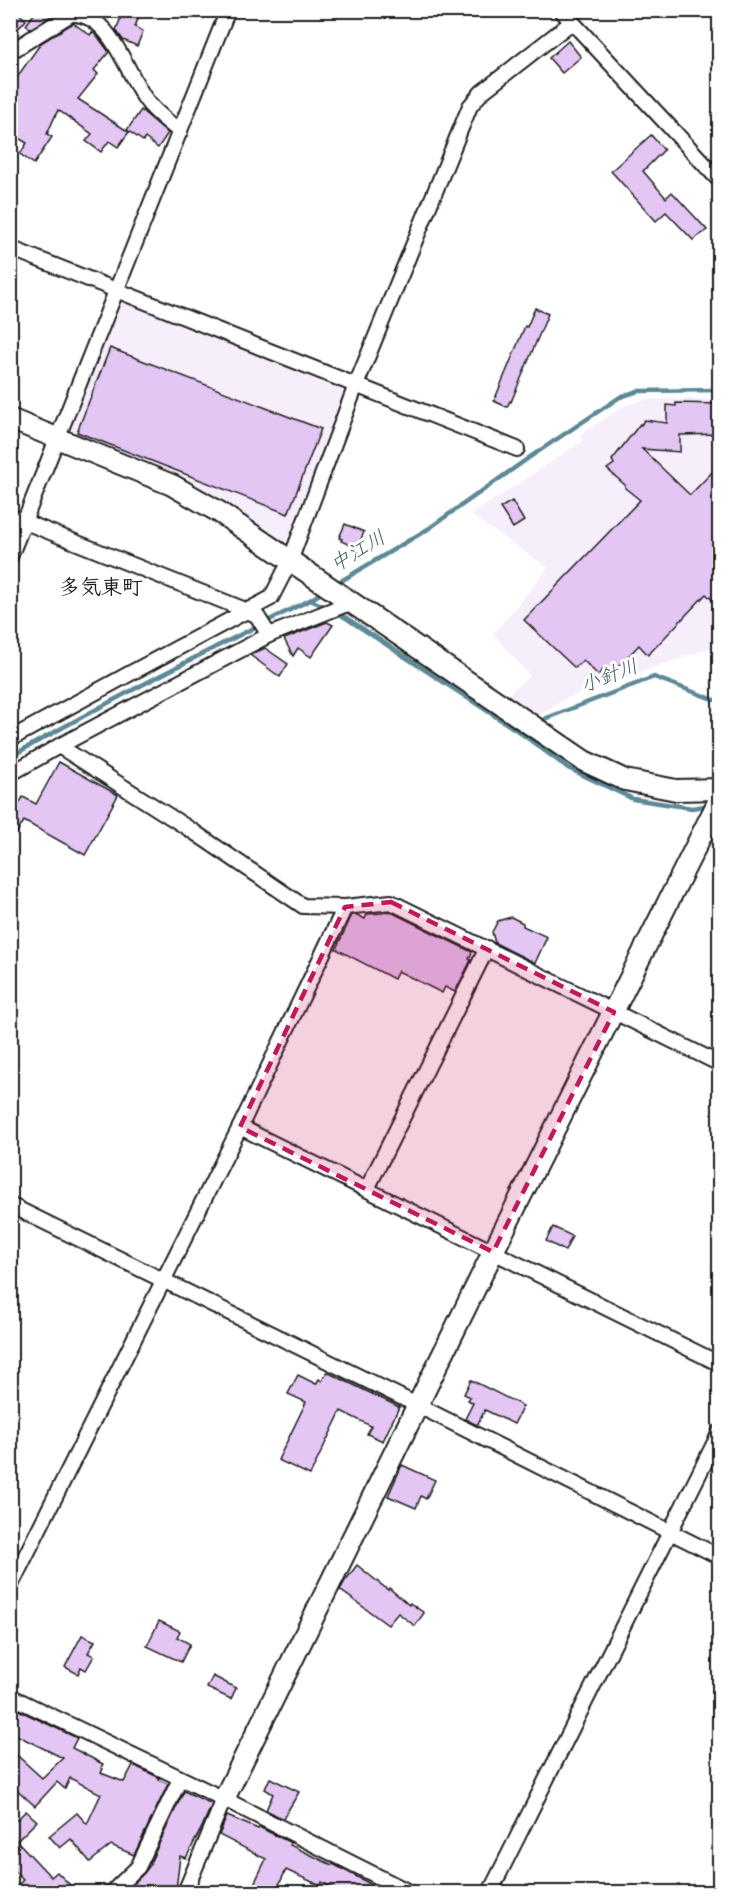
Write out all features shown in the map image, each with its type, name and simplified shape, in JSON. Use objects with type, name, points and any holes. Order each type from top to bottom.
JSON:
[{"type":"street","points":[[10,557],[228,10]]},
{"type":"street","points":[[561,10],[718,175]]},
{"type":"street","points":[[10,52],[71,14],[81,13],[96,21],[106,31],[146,101],[180,132]]},
{"type":"street","points":[[10,739],[129,674],[253,614],[271,598],[290,561],[356,385],[470,106],[482,92],[572,22]]},
{"type":"street","points":[[10,248],[517,449]]},
{"type":"street","points":[[10,419],[172,485],[219,512],[584,761],[625,780],[676,790],[720,789]]},
{"type":"street","points":[[10,516],[253,614],[269,635]]},
{"type":"street","points":[[10,774],[269,635],[348,600]]},
{"type":"street","points":[[59,746],[191,830],[303,906],[345,907],[391,902],[720,1064]]},
{"type":"street","points":[[185,1893],[224,1799],[715,806]]},
{"type":"street","points":[[10,1587],[240,1127],[345,907]]},
{"type":"street","points":[[367,1189],[487,948]]},
{"type":"street","points":[[240,1127],[720,1364]]},
{"type":"street","points":[[10,1205],[720,1557]]},
{"type":"street","points":[[490,1893],[720,1432]]},
{"type":"street","points":[[10,1696],[224,1799],[409,1893]]},
{"type":"street","points":[[112,1893],[138,1867],[180,1779]]},
{"type":"highlighted area","points":[[391,902],[614,1012],[493,1252],[240,1127],[345,907]]},
{"type":"shaded area","points":[[124,300],[343,388],[345,394],[287,541],[280,543],[173,476],[71,432],[69,424],[118,303]]},
{"type":"shaded area","points":[[719,398],[719,645],[638,673],[625,669],[613,680],[565,699],[536,718],[505,696],[530,676],[493,634],[548,568],[471,515],[583,441],[580,435],[622,407],[638,401],[653,399]]},
{"type":"building","points":[[10,10],[15,10],[26,20],[10,38]]},
{"type":"building","points":[[37,10],[60,11],[30,29],[26,25]]},
{"type":"building","points":[[124,10],[139,16],[135,27],[143,31],[137,46],[123,40],[116,30]]},
{"type":"building","points":[[73,23],[90,35],[92,32],[109,52],[94,70],[98,74],[78,99],[129,132],[118,147],[109,141],[101,152],[86,141],[92,134],[58,110],[47,134],[52,137],[34,164],[20,154],[27,143],[10,133],[10,87],[41,43]]},
{"type":"building","points":[[568,41],[581,57],[562,73],[549,58]]},
{"type":"building","points":[[141,110],[168,133],[158,148],[145,138],[143,141],[127,130]]},
{"type":"building","points":[[651,135],[664,150],[643,171],[666,198],[672,192],[707,230],[693,240],[666,212],[656,221],[611,171]]},
{"type":"building","points":[[535,308],[548,314],[507,407],[494,401],[525,326],[527,327]]},
{"type":"building","points":[[110,348],[321,429],[288,514],[77,432]]},
{"type":"building","points":[[676,403],[720,404],[720,434],[680,435],[680,452],[642,449],[690,495],[720,464],[720,607],[706,594],[648,655],[639,645],[612,673],[606,667],[598,675],[583,660],[575,668],[524,620],[640,500],[607,469],[614,464],[612,460],[644,420],[667,423],[667,405],[676,406]]},
{"type":"building","points":[[512,501],[524,521],[513,528],[500,508]]},
{"type":"building","points":[[345,524],[364,532],[357,548],[339,538]]},
{"type":"building","points":[[327,622],[333,625],[311,657],[298,648],[293,656],[284,639]]},
{"type":"building","points":[[265,648],[288,664],[280,677],[250,655]]},
{"type":"building","points":[[59,762],[118,795],[85,855],[24,821],[10,844],[10,819],[23,797],[36,804]]},
{"type":"building","points":[[389,911],[472,952],[469,959],[471,960],[455,992],[445,987],[442,993],[398,971],[394,979],[336,949],[352,915],[365,919],[367,914]]},
{"type":"building","points":[[511,917],[523,923],[523,926],[547,937],[535,963],[495,943],[492,932],[498,921]]},
{"type":"building","points":[[553,1227],[572,1236],[565,1251],[546,1241]]},
{"type":"building","points":[[327,1372],[399,1407],[383,1441],[367,1434],[371,1426],[341,1411],[310,1475],[278,1460],[306,1402],[288,1394],[298,1375],[316,1384],[319,1379],[322,1381]]},
{"type":"building","points":[[471,1380],[523,1406],[514,1424],[485,1410],[477,1425],[465,1419],[473,1403],[468,1400],[470,1397],[464,1394]]},
{"type":"building","points":[[402,1465],[435,1480],[426,1499],[421,1496],[416,1508],[388,1496]]},
{"type":"building","points":[[357,1565],[388,1590],[389,1588],[409,1605],[410,1603],[424,1613],[415,1626],[398,1613],[388,1625],[340,1590]]},
{"type":"building","points":[[159,1621],[180,1631],[177,1637],[190,1644],[181,1662],[147,1646]]},
{"type":"building","points":[[82,1635],[95,1641],[88,1653],[94,1656],[86,1670],[81,1667],[78,1674],[65,1667]]},
{"type":"building","points":[[213,1676],[236,1688],[231,1699],[207,1688]]},
{"type":"building","points":[[10,1706],[77,1738],[72,1748],[103,1764],[101,1773],[124,1782],[133,1765],[168,1784],[134,1855],[111,1845],[90,1862],[71,1839],[60,1848],[49,1836],[77,1813],[87,1824],[101,1794],[70,1778],[65,1789],[57,1782],[35,1806],[15,1788],[10,1782],[10,1749],[42,1778],[63,1758],[10,1732]]},
{"type":"building","points":[[270,1778],[299,1792],[283,1819],[266,1810],[273,1794],[265,1789]]},
{"type":"building","points":[[184,1791],[212,1804],[186,1858],[180,1856],[176,1890],[165,1889],[164,1893],[124,1893],[151,1864]]},
{"type":"building","points":[[26,1811],[37,1821],[17,1841],[51,1877],[57,1872],[78,1893],[10,1893],[23,1880],[10,1867],[10,1826]]},
{"type":"building","points":[[227,1816],[258,1829],[259,1827],[387,1893],[343,1893],[322,1882],[321,1886],[286,1870],[275,1893],[272,1893],[254,1884],[266,1859],[219,1835]]},
{"type":"waterway","name":"中江川","points":[[336,584],[428,529],[620,397],[638,391],[720,390]]},
{"type":"waterway","name":"中江川","points":[[10,757],[121,696],[326,590]]},
{"type":"waterway","points":[[310,600],[329,608]]},
{"type":"waterway","name":"小針川","points":[[337,612],[515,729],[568,768],[633,799],[692,808],[711,805]]},
{"type":"waterway","name":"小針川","points":[[544,719],[654,677],[720,702]]},
{"type":"district","name":"多気東町","points":[[101,590]]}]
